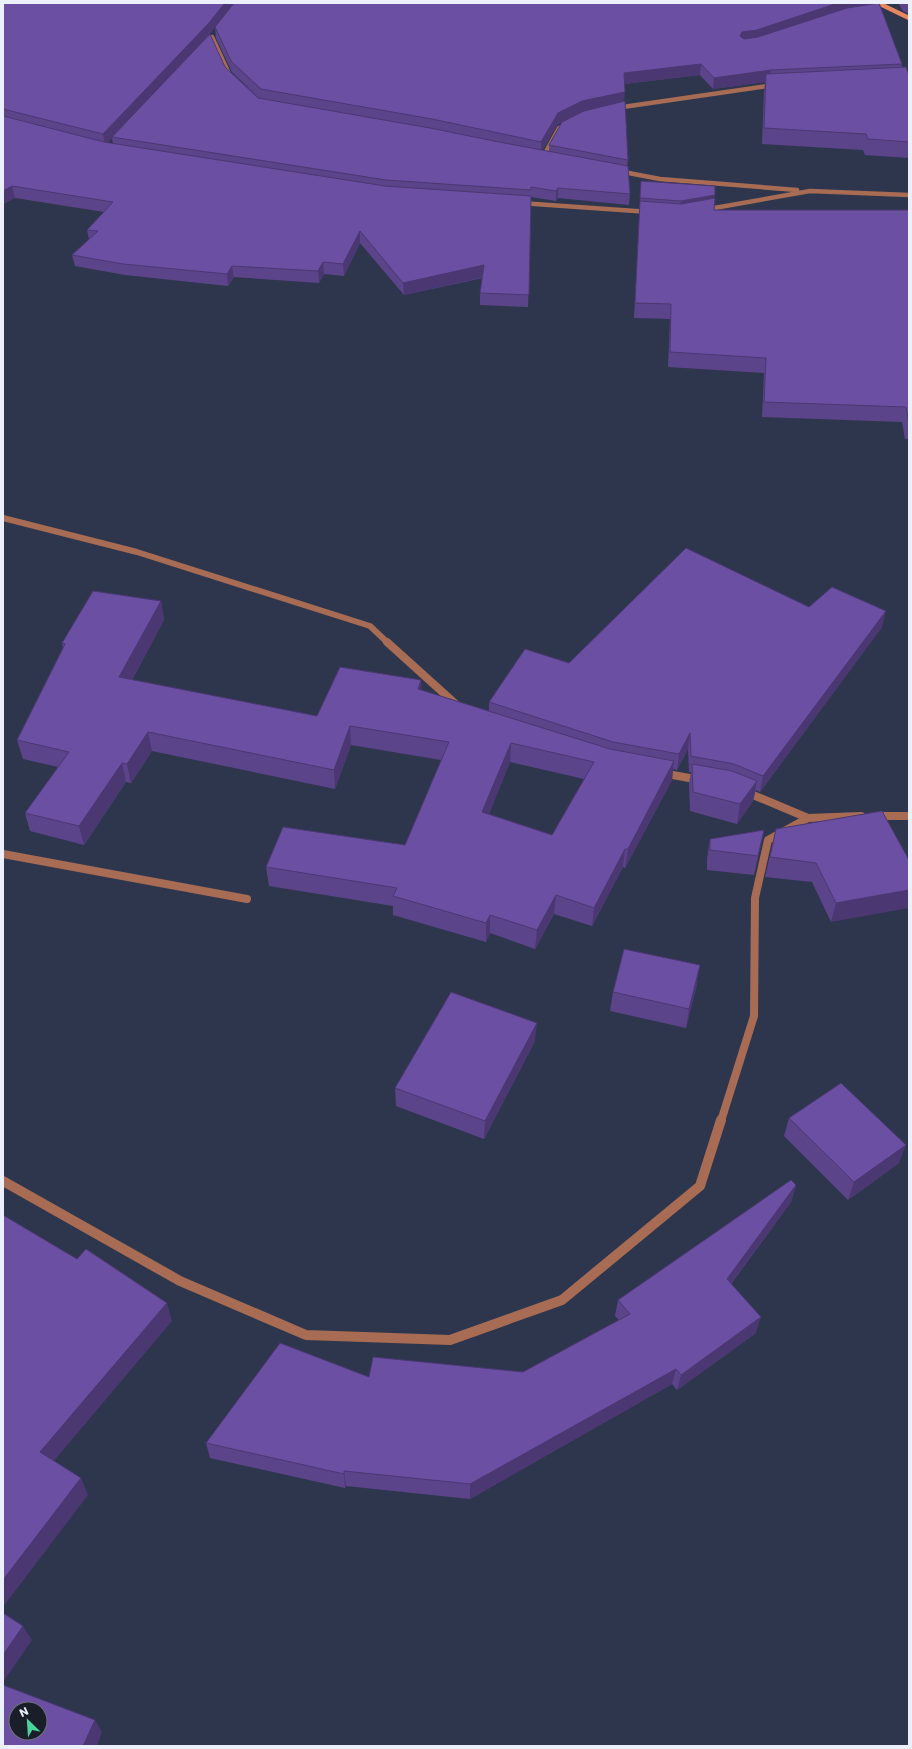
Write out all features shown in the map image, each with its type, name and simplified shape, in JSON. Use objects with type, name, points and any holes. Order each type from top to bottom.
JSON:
[{"type":"main road","points":[[878,3],[909,18]]},
{"type":"street","points":[[881,9],[888,8]]},
{"type":"street","points":[[207,42],[217,31]]},
{"type":"street","points":[[212,37],[229,74],[234,79]]},
{"type":"street","points":[[607,109],[777,85]]},
{"type":"street","points":[[543,157],[558,128],[576,119]]},
{"type":"street","points":[[535,156],[550,158]]},
{"type":"street","points":[[613,170],[660,179],[810,191],[909,195]]},
{"type":"street","points":[[696,211],[810,191]]},
{"type":"street","points":[[513,203],[656,212]]},
{"type":"street","points":[[3,518],[137,552],[370,626],[465,712]]},
{"type":"street","points":[[655,771],[707,781]]},
{"type":"street","points":[[737,788],[808,818],[848,816],[909,816]]},
{"type":"street","points":[[3,1181],[180,1281],[306,1335],[450,1340],[562,1300],[700,1186],[754,1016],[755,898],[768,840],[808,818]]},
{"type":"street","points":[[3,854],[247,899]]},
{"type":"building","points":[[3,3],[225,3],[208,24],[103,134],[3,109]]},
{"type":"building","points":[[234,3],[838,3],[757,30],[742,32],[740,36],[744,39],[758,37],[847,8],[879,3],[902,64],[771,70],[714,78],[701,64],[624,73],[625,92],[582,101],[558,113],[541,142],[432,119],[261,89],[231,61],[215,27]]},
{"type":"building","points":[[210,34],[225,67],[258,98],[430,128],[628,166],[630,194],[558,188],[556,191],[531,187],[531,190],[386,180],[112,137]]},
{"type":"building","points":[[906,67],[909,75],[909,142],[868,139],[866,134],[764,128],[766,74]]},
{"type":"building","points":[[625,101],[628,160],[549,145],[562,122],[584,111]]},
{"type":"building","points":[[3,116],[104,142],[385,186],[531,196],[529,295],[480,293],[484,265],[403,283],[360,231],[343,264],[323,262],[318,271],[232,266],[227,274],[123,264],[72,255],[98,231],[87,230],[113,202],[12,186],[3,191]]},
{"type":"building","points":[[641,181],[715,186],[715,195],[681,201],[640,198]]},
{"type":"building","points":[[715,198],[714,210],[909,210],[909,424],[906,407],[764,402],[766,358],[670,352],[671,304],[635,303],[640,201],[681,204]]},
{"type":"building","points":[[686,548],[809,607],[832,587],[886,611],[763,776],[734,764],[691,756],[690,733],[679,754],[613,742],[489,702],[525,649],[569,663]]},
{"type":"building","points":[[93,591],[161,601],[119,677],[317,716],[340,667],[421,680],[418,689],[610,749],[674,761],[628,849],[625,849],[594,908],[556,895],[537,930],[490,915],[486,923],[393,896],[397,888],[266,867],[283,827],[405,845],[449,742],[350,726],[334,770],[148,732],[127,764],[122,763],[79,826],[25,813],[69,752],[17,740],[65,644],[62,643]],"holes":[[[511,743],[594,762],[552,835],[482,812]]]},
{"type":"building","points":[[692,764],[732,771],[757,781],[740,804],[693,792]]},
{"type":"building","points":[[882,811],[909,860],[909,890],[836,903],[816,863],[770,857],[776,829]]},
{"type":"building","points":[[764,830],[758,856],[710,850],[710,839]]},
{"type":"building","points":[[624,949],[700,965],[689,1009],[613,992]]},
{"type":"building","points":[[451,992],[537,1023],[485,1121],[395,1088]]},
{"type":"building","points":[[841,1083],[906,1145],[854,1182],[789,1118]]},
{"type":"building","points":[[791,1180],[796,1185],[727,1279],[761,1317],[681,1375],[676,1369],[470,1484],[344,1471],[344,1474],[206,1443],[280,1343],[369,1377],[373,1357],[523,1372],[630,1314],[618,1300]]},
{"type":"building","points":[[3,1215],[77,1259],[86,1249],[167,1303],[40,1452],[81,1478],[3,1580]]},
{"type":"building","points":[[3,1613],[23,1626],[3,1655]]},
{"type":"building","points":[[3,1685],[45,1701],[8,1701],[8,1741],[48,1741],[48,1702],[95,1720],[83,1746],[3,1746]]}]
